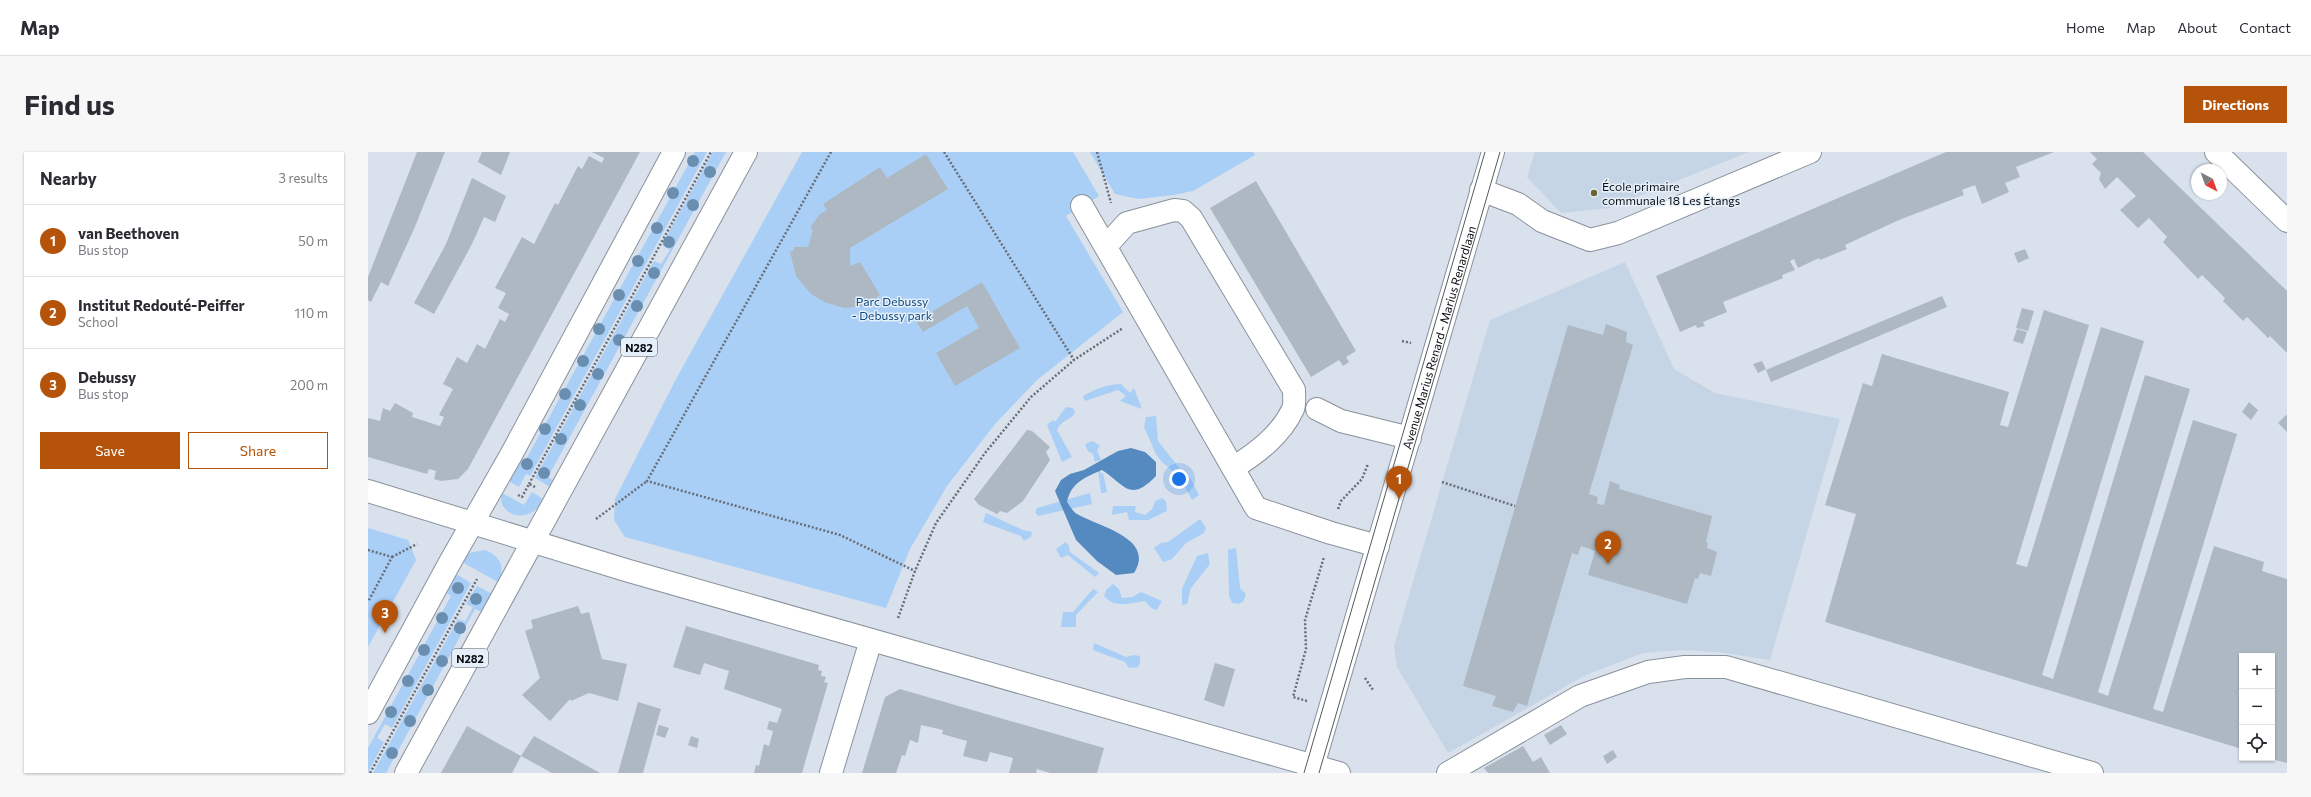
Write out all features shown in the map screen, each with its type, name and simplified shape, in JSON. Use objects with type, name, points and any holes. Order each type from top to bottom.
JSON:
[{"type":"street","points":[[368,713],[511,455],[674,152]]},
{"type":"street","name":"N282","points":[[406,773],[746,152]]},
{"type":"street","name":"Avenue Marius Renard - Marius Renardlaan","points":[[1312,770],[1410,438],[1492,152]]},
{"type":"street","points":[[1481,190],[1518,204],[1542,221],[1590,240],[1618,233],[1810,152]]},
{"type":"street","points":[[2216,152],[2287,221]]},
{"type":"street","points":[[1082,206],[1106,245],[1256,508],[1331,533],[1378,546]]},
{"type":"street","points":[[1106,245],[1127,223],[1174,210],[1183,211],[1191,218],[1294,390],[1293,408],[1281,427],[1261,450],[1233,468]]},
{"type":"street","points":[[1317,409],[1341,421],[1410,438]]},
{"type":"street","points":[[368,492],[532,542],[1312,770],[1339,773]]},
{"type":"street","points":[[831,773],[871,640]]},
{"type":"street","points":[[1448,773],[1580,696],[1648,672],[1685,667],[1726,667],[2092,773]]},
{"type":"path","points":[[516,493],[522,497],[711,152]]},
{"type":"path","points":[[596,519],[647,481],[831,152]]},
{"type":"path","points":[[944,152],[1074,360]]},
{"type":"path","points":[[1097,152],[1109,192]]},
{"type":"path","points":[[898,618],[915,572],[936,524],[985,453],[1031,397],[1074,360],[1124,328]]},
{"type":"path","points":[[1402,341],[1413,344]]},
{"type":"path","points":[[1337,512],[1341,501],[1362,479],[1368,464]]},
{"type":"path","points":[[647,481],[840,535],[915,572]]},
{"type":"path","points":[[1442,482],[1515,506]]},
{"type":"path","points":[[529,484],[540,490]]},
{"type":"path","points":[[368,602],[392,557],[418,544]]},
{"type":"path","points":[[368,550],[392,557]]},
{"type":"path","points":[[1311,702],[1293,697],[1306,649],[1305,620],[1325,555]]},
{"type":"path","points":[[470,576],[482,583]]},
{"type":"path","points":[[370,773],[477,579]]},
{"type":"path","points":[[1365,678],[1373,690]]},
{"type":"shaded area","name":"École primaire communale 18 Les Étangs","points":[[1535,152],[1749,152],[1609,208],[1561,213],[1527,177]]},
{"type":"shaded area","points":[[1625,262],[1674,369],[1715,393],[1840,419],[1770,660],[1717,652],[1681,650],[1643,653],[1586,675],[1448,753],[1397,667],[1394,646],[1490,320]]},
{"type":"shaded area","points":[[1131,448],[1145,452],[1156,462],[1156,476],[1147,484],[1140,489],[1128,489],[1102,470],[1080,481],[1072,490],[1067,502],[1076,513],[1111,529],[1131,542],[1137,551],[1139,561],[1134,573],[1116,575],[1097,561],[1076,540],[1055,491],[1061,480],[1070,474],[1084,470],[1118,451]]},
{"type":"green space","points":[[695,152],[707,152],[530,476],[526,474],[519,487],[507,480],[518,460],[524,463]]},
{"type":"green space","points":[[713,152],[726,152],[548,477],[554,481],[550,487],[535,478],[654,261],[661,264],[670,250],[662,245]]},
{"type":"green space","name":"Parc Debussy - Debussy park","points":[[802,152],[1073,152],[1099,196],[1066,216],[1123,312],[1037,380],[995,424],[947,486],[910,549],[886,608],[625,537],[614,520],[615,499],[676,379]]},
{"type":"green space","points":[[1090,152],[1253,152],[1255,155],[1193,191],[1174,195],[1138,199],[1115,194]]},
{"type":"green space","points":[[1121,384],[1130,393],[1134,388],[1142,409],[1120,401],[1126,396],[1118,390],[1085,401],[1083,396],[1101,387]]},
{"type":"green space","points":[[1066,407],[1073,408],[1075,413],[1061,424],[1057,430],[1072,457],[1062,462],[1047,425],[1053,420],[1055,422]]},
{"type":"green space","points":[[1156,416],[1158,441],[1180,469],[1187,472],[1199,495],[1192,500],[1180,477],[1161,461],[1156,454],[1144,427],[1146,417]]},
{"type":"green space","points":[[1093,441],[1100,446],[1097,450],[1101,460],[1095,462],[1093,454],[1088,451],[1085,445]]},
{"type":"green space","points":[[1097,461],[1101,474],[1103,473],[1107,491],[1105,493],[1101,493]]},
{"type":"green space","points":[[532,492],[543,499],[537,508],[530,513],[515,515],[508,512],[501,500],[502,493],[524,505]]},
{"type":"green space","points":[[1090,493],[1092,504],[1038,516],[1035,512],[1037,508]]},
{"type":"green space","points":[[1162,498],[1166,501],[1167,511],[1148,520],[1129,520],[1127,512],[1112,515],[1113,506],[1136,506],[1135,512],[1145,515],[1152,509],[1155,501]]},
{"type":"green space","points":[[986,513],[1023,530],[1032,532],[1031,537],[1024,541],[1021,536],[983,522]]},
{"type":"green space","points":[[1200,519],[1206,528],[1204,533],[1186,543],[1172,559],[1163,562],[1154,548],[1161,543],[1168,542]]},
{"type":"green space","points":[[368,528],[408,540],[416,560],[368,647]]},
{"type":"green space","points":[[1066,542],[1069,546],[1070,552],[1099,573],[1095,577],[1068,555],[1061,558],[1056,549]]},
{"type":"green space","points":[[1236,548],[1240,588],[1246,594],[1243,602],[1238,604],[1232,603],[1229,595],[1228,550]]},
{"type":"green space","points":[[485,550],[494,555],[500,563],[501,572],[498,582],[462,562],[469,553]]},
{"type":"green space","points":[[1208,553],[1210,564],[1191,588],[1187,604],[1182,605],[1182,589],[1197,556]]},
{"type":"green space","points":[[456,574],[471,583],[392,728],[385,724],[377,738],[384,742],[368,772],[368,748],[451,596],[445,592]]},
{"type":"green space","points":[[1113,584],[1119,589],[1122,598],[1132,597],[1141,592],[1162,601],[1157,610],[1151,608],[1145,601],[1128,604],[1113,603],[1104,596],[1106,590]]},
{"type":"green space","points":[[477,586],[492,594],[482,612],[475,609],[386,773],[373,773],[458,619],[465,622],[473,607],[466,604]]},
{"type":"green space","points":[[1093,589],[1098,592],[1076,615],[1076,627],[1061,627],[1063,612],[1073,612]]},
{"type":"green space","points":[[1094,643],[1126,657],[1134,655],[1140,656],[1140,663],[1138,667],[1129,668],[1125,662],[1093,650]]},
{"type":"building","points":[[417,152],[445,152],[414,229],[388,286],[381,282],[371,302],[368,300],[368,277]]},
{"type":"building","points":[[482,152],[510,152],[501,175],[478,162]]},
{"type":"building","points":[[592,152],[640,152],[468,469],[458,479],[441,481],[434,479],[436,471],[429,469],[427,474],[368,457],[368,418],[380,421],[383,408],[390,411],[395,403],[413,413],[412,417],[440,426],[444,417],[439,415],[453,389],[443,384],[457,357],[467,363],[477,344],[485,349],[500,319],[505,322],[509,314],[498,308],[506,293],[495,288],[522,237],[534,244],[555,203],[558,205],[578,166],[582,169],[589,156],[602,163],[604,158]]},
{"type":"building","points":[[1946,152],[2054,152],[2016,167],[2020,177],[2005,183],[2009,192],[1982,204],[1975,185],[1962,190],[1964,195],[1899,220],[1845,245],[1847,249],[1820,260],[1819,258],[1798,268],[1794,259],[1790,261],[1795,270],[1782,275],[1783,278],[1723,302],[1727,312],[1703,322],[1705,326],[1697,328],[1696,325],[1680,332],[1656,276]]},
{"type":"building","points":[[2090,152],[2143,152],[2287,291],[2287,353],[2270,336],[2268,338],[2247,317],[2243,321],[2223,301],[2225,298],[2202,275],[2198,279],[2163,242],[2167,237],[2149,218],[2138,228],[2120,210],[2136,196],[2117,177],[2105,189],[2099,179],[2101,173],[2092,164],[2097,159]]},
{"type":"building","points":[[926,154],[948,189],[850,248],[850,266],[860,262],[880,295],[877,297],[878,301],[863,306],[844,308],[824,302],[811,294],[796,276],[790,252],[794,250],[794,247],[808,247],[813,230],[810,228],[819,215],[827,210],[823,204],[880,167],[887,178]]},
{"type":"building","points":[[472,178],[506,196],[495,222],[484,217],[472,244],[434,314],[414,303],[446,244]]},
{"type":"building","points":[[1256,181],[1356,351],[1346,357],[1349,362],[1343,366],[1339,360],[1311,377],[1210,208]]},
{"type":"building","points":[[2025,249],[2029,258],[2018,263],[2014,253]]},
{"type":"building","points":[[982,282],[1020,348],[955,386],[936,353],[979,328],[967,306],[923,332],[916,321]]},
{"type":"building","points":[[1942,296],[1947,307],[1771,382],[1766,370]]},
{"type":"building","points":[[2022,308],[2034,311],[2028,331],[2016,328]]},
{"type":"building","points":[[2044,310],[2089,325],[2016,564],[2027,567],[2101,327],[2144,341],[2042,675],[2053,679],[2145,375],[2190,389],[2098,692],[2108,696],[2193,420],[2237,434],[2153,709],[2163,712],[2214,546],[2264,562],[2262,571],[2287,579],[2287,763],[2275,760],[2275,653],[2239,653],[2239,748],[1825,622],[1856,514],[1825,505],[1863,383],[1872,386],[1882,354],[2009,392],[2000,425],[2008,427]]},
{"type":"building","points":[[1606,324],[1627,332],[1626,342],[1633,345],[1589,494],[1598,497],[1597,504],[1604,505],[1610,481],[1620,485],[1619,489],[1712,516],[1706,542],[1708,543],[1707,548],[1717,552],[1711,576],[1700,573],[1698,579],[1695,578],[1687,604],[1588,575],[1595,551],[1581,546],[1578,555],[1572,553],[1527,706],[1518,703],[1513,712],[1492,706],[1496,696],[1463,686],[1568,325],[1603,335]]},
{"type":"building","points":[[2017,329],[2027,332],[2023,344],[2013,341]]},
{"type":"building","points":[[1762,361],[1766,369],[1758,373],[1753,364]]},
{"type":"building","points":[[2249,402],[2258,410],[2251,420],[2242,412]]},
{"type":"building","points":[[2286,415],[2287,416],[2287,432],[2278,423]]},
{"type":"building","points":[[1027,430],[1032,431],[1050,447],[1046,452],[1050,460],[1023,501],[1007,513],[1000,511],[997,514],[979,505],[974,499]]},
{"type":"building","points":[[578,606],[581,614],[589,612],[602,659],[627,664],[618,701],[589,693],[571,701],[570,699],[550,721],[522,695],[540,678],[525,631],[533,628],[531,620]]},
{"type":"building","points":[[686,626],[819,665],[818,670],[822,671],[821,676],[826,677],[824,682],[828,683],[802,773],[754,773],[756,765],[759,766],[764,744],[769,746],[773,731],[767,729],[769,721],[777,723],[782,709],[724,689],[729,671],[704,663],[700,675],[673,667]]},
{"type":"building","points":[[1215,663],[1235,669],[1224,707],[1204,700]]},
{"type":"building","points":[[900,689],[1104,748],[1097,773],[1050,773],[1037,769],[1036,773],[1009,773],[1013,758],[990,752],[987,762],[963,756],[967,741],[942,734],[943,730],[921,725],[918,743],[910,740],[905,756],[902,755],[896,773],[862,773],[885,697]]},
{"type":"building","points":[[638,702],[661,709],[643,773],[618,773]]},
{"type":"building","points":[[659,725],[669,728],[665,738],[656,735]]},
{"type":"building","points":[[1561,725],[1567,734],[1550,745],[1544,735]]},
{"type":"building","points":[[467,726],[521,756],[512,773],[441,773]]},
{"type":"building","points":[[534,736],[600,773],[552,773],[521,756]]},
{"type":"building","points":[[691,736],[699,739],[697,748],[688,745]]},
{"type":"building","points":[[1523,746],[1533,762],[1541,757],[1550,773],[1488,773],[1484,768]]},
{"type":"building","points":[[1613,750],[1617,757],[1607,764],[1603,756]]},
{"type":"tram line","points":[[1304,773],[1485,152]]},
{"type":"tram line","points":[[1319,773],[1500,152]]},
{"type":"place","name":"École primaire communale 18 Les Étangs","points":[[1594,193]]},
{"type":"place","name":"van Beethoven","points":[[1399,499]]},
{"type":"place","name":"Institut Redouté-Peiffer","points":[[1608,564]]},
{"type":"place","name":"Debussy","points":[[385,633]]}]
